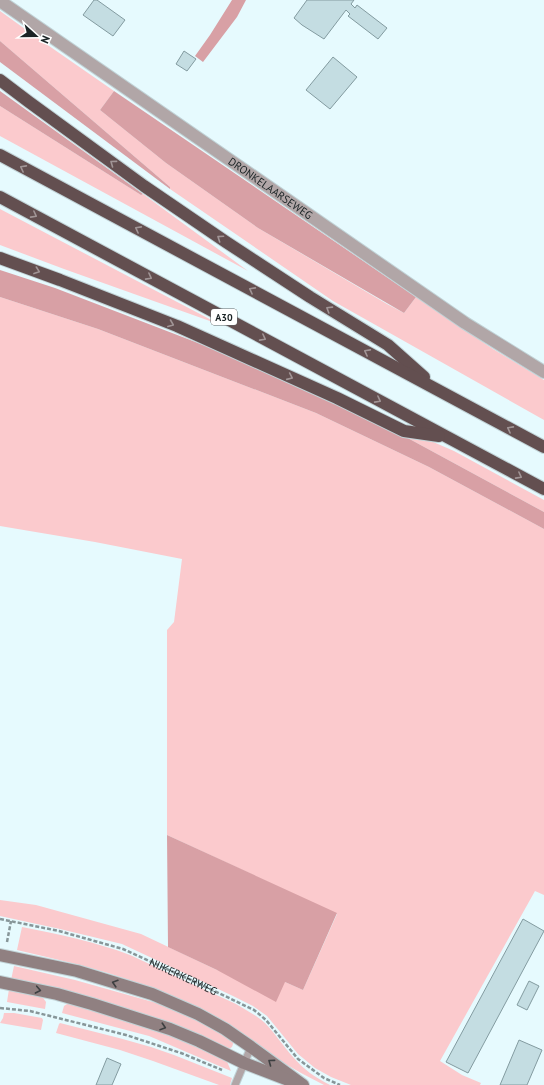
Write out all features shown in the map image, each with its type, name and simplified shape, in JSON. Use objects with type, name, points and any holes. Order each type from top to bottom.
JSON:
[{"type":"highway","points":[[0,80],[144,186],[310,297],[388,345],[438,390]]},
{"type":"highway","points":[[0,155],[544,447]]},
{"type":"highway","name":"A30","points":[[0,197],[544,489]]},
{"type":"highway","name":"A30","points":[[0,258],[177,326],[404,430],[447,437]]},
{"type":"street","name":"DRONKELAARSEWEG","points":[[0,1],[465,323],[544,372]]},
{"type":"street","points":[[0,955],[77,971],[152,994],[198,1014],[225,1029],[302,1085]]},
{"type":"street","points":[[0,982],[57,994],[170,1029],[200,1041],[244,1063],[302,1085]]},
{"type":"lane","points":[[235,1085],[251,1047]]},
{"type":"path","name":"NIJKERKERWEG","points":[[0,920],[59,931],[124,949],[254,1010],[266,1020],[298,1059],[324,1078],[340,1085]]},
{"type":"path","points":[[0,1008],[30,1011],[126,1035],[181,1053],[239,1077]]},
{"type":"shaded area","points":[[232,0],[246,0],[237,17],[203,62],[195,56]]},
{"type":"shaded area","points":[[0,11],[114,91],[100,110],[166,163],[258,228],[404,313],[416,297],[493,349],[544,380],[544,420],[333,301],[170,189],[170,187],[0,41]]},
{"type":"shaded area","points":[[0,41],[170,187],[170,189],[0,62]]},
{"type":"shaded area","points":[[0,91],[143,194],[141,195],[0,106]]},
{"type":"shaded area","points":[[114,91],[416,297],[404,313],[258,228],[166,163],[100,110]]},
{"type":"shaded area","points":[[0,106],[141,195],[143,194],[248,271],[0,136]]},
{"type":"shaded area","points":[[0,209],[221,325],[0,245]]},
{"type":"shaded area","points":[[0,270],[55,288],[263,368],[380,423],[544,512],[544,529],[429,467],[316,413],[98,329],[0,297]]},
{"type":"shaded area","points":[[0,297],[98,329],[316,413],[429,467],[544,529],[544,895],[535,891],[440,1061],[462,1075],[481,1083],[480,1085],[351,1085],[331,1077],[315,1068],[298,1054],[267,1016],[253,1006],[233,996],[122,944],[0,916],[0,900],[36,905],[141,934],[217,970],[285,982],[303,990],[337,914],[167,835],[167,630],[174,622],[182,559],[95,542],[0,526]]},
{"type":"shaded area","points":[[297,383],[454,451],[544,500],[544,512],[380,423]]},
{"type":"shaded area","points":[[167,835],[337,913],[303,990],[285,982],[276,1002],[217,970],[168,947]]},
{"type":"shaded area","points":[[22,927],[90,942],[117,950],[236,1004],[255,1015],[265,1023],[289,1053],[305,1069],[330,1085],[324,1085],[301,1073],[159,991],[107,973],[17,950]]},
{"type":"shaded area","points":[[14,966],[75,980],[167,1006],[214,1028],[233,1042],[232,1046],[228,1049],[11,980]]},
{"type":"shaded area","points":[[9,989],[41,995],[46,1002],[45,1009],[7,1002]]},
{"type":"shaded area","points":[[70,1002],[162,1031],[226,1059],[231,1071],[149,1036],[62,1013],[64,1006]]},
{"type":"shaded area","points":[[4,1013],[14,1013],[42,1018],[41,1030],[0,1023]]},
{"type":"shaded area","points":[[60,1023],[119,1038],[174,1055],[232,1078],[230,1085],[219,1085],[120,1050],[56,1033]]},
{"type":"building","points":[[94,0],[97,0],[125,20],[113,36],[83,15]]},
{"type":"building","points":[[307,0],[354,0],[351,4],[355,8],[357,5],[387,28],[378,39],[348,16],[350,14],[346,10],[324,39],[294,18]]},
{"type":"building","points":[[184,51],[196,59],[187,71],[176,64]]},
{"type":"building","points":[[333,57],[357,77],[330,109],[306,90]]},
{"type":"building","points":[[523,919],[544,931],[468,1073],[446,1062]]},
{"type":"building","points":[[529,981],[539,986],[527,1010],[517,1005]]},
{"type":"building","points":[[519,1040],[542,1050],[527,1085],[500,1085]]},
{"type":"building","points":[[107,1058],[121,1064],[112,1085],[96,1085]]}]
